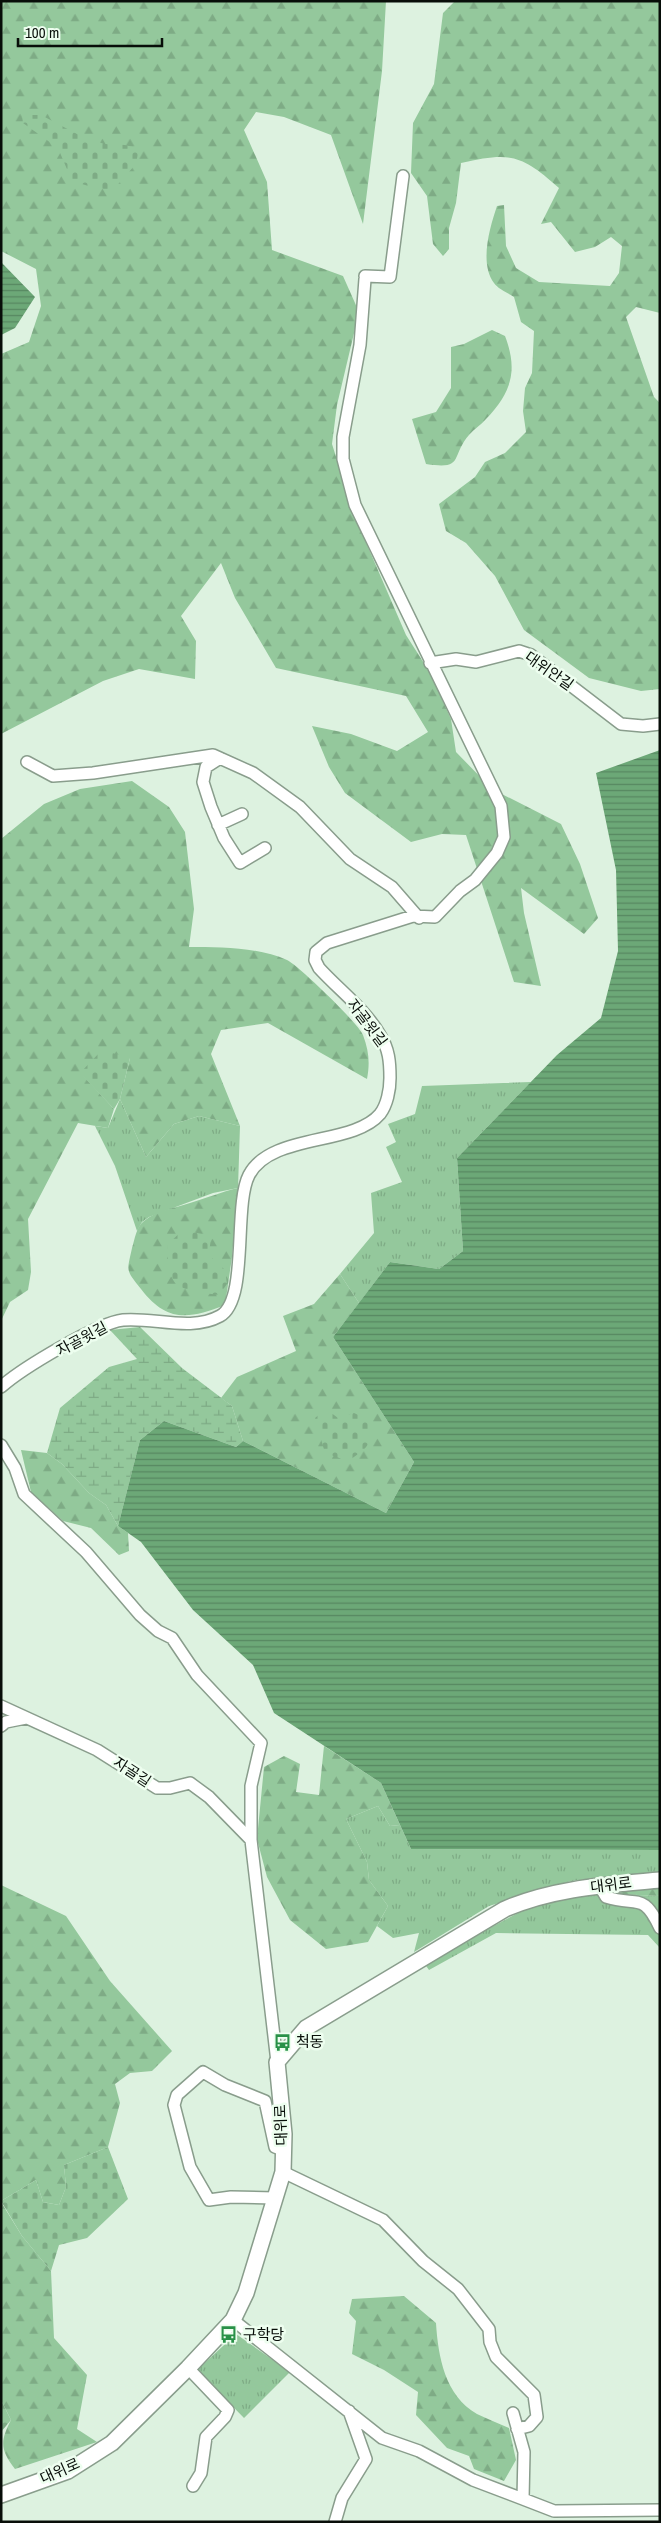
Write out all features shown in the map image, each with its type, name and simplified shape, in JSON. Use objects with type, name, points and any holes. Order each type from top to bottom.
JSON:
[{"type":"main road","name":"대위로","points":[[1,2495],[68,2471],[112,2443],[188,2368],[233,2320],[246,2293],[283,2172],[282,2150],[284,2134],[277,2062],[306,2028],[505,1909],[546,1894],[599,1885],[660,1880]]},
{"type":"street","name":"자골윗길","points":[[1,1387],[14,1376],[102,1325],[122,1320],[189,1323],[206,1321],[221,1316],[231,1306],[236,1285],[244,1189],[250,1174],[264,1158],[287,1147],[354,1129],[371,1121],[380,1114],[386,1101],[390,1084],[388,1050],[372,1023],[319,968],[315,960],[316,952],[328,943],[412,916],[419,918],[435,917],[446,908],[460,891],[475,880],[497,853],[504,838],[501,806],[355,505],[343,459],[343,437],[360,345],[365,277],[390,278],[403,176]]},
{"type":"street","name":"대위안길","points":[[430,663],[456,659],[476,662],[519,651],[531,655],[621,724],[643,726],[660,724]]},
{"type":"street","points":[[27,762],[52,776],[93,773],[213,755],[253,773],[300,807],[350,859],[392,887],[419,918]]},
{"type":"street","points":[[220,758],[206,767],[203,782],[218,826],[240,863],[265,848]]},
{"type":"street","points":[[218,826],[242,814]]},
{"type":"street","points":[[1,1445],[15,1468],[24,1494],[86,1552],[140,1615],[158,1631],[172,1638],[198,1675],[261,1742],[251,1786],[251,1840],[277,2062]]},
{"type":"street","name":"자골길","points":[[1,1706],[97,1750],[157,1788],[170,1788],[190,1783],[209,1797],[251,1840]]},
{"type":"street","points":[[1,1726],[6,1722],[26,1718]]},
{"type":"street","points":[[599,1885],[606,1897],[620,1901],[633,1900],[646,1905],[660,1928]]},
{"type":"street","points":[[274,2198],[231,2197],[209,2200],[190,2167],[174,2105],[177,2096],[203,2072],[225,2085],[265,2101],[275,2147],[282,2150]]},
{"type":"street","points":[[283,2172],[383,2220],[423,2262],[458,2289],[489,2329],[490,2342],[496,2356],[534,2395],[537,2417],[529,2426],[517,2429]]},
{"type":"street","points":[[233,2320],[382,2438],[418,2451],[473,2480],[554,2510],[660,2510]]},
{"type":"street","points":[[188,2368],[228,2410],[225,2418],[206,2437],[201,2473],[193,2486]]},
{"type":"street","points":[[335,2522],[342,2498],[366,2459],[349,2410]]},
{"type":"street","points":[[513,2413],[524,2452],[523,2498]]},
{"type":"green space","points":[[1,1],[386,1],[382,71],[363,224],[331,135],[284,117],[256,112],[244,130],[267,182],[272,250],[343,276],[359,312],[337,405],[332,444],[355,517],[406,635],[429,671],[451,719],[456,752],[492,789],[561,824],[580,864],[598,918],[584,934],[521,888],[524,913],[541,986],[514,982],[466,835],[442,834],[411,842],[345,793],[329,767],[312,726],[351,734],[397,751],[428,732],[406,696],[276,668],[235,598],[221,563],[181,616],[196,641],[195,679],[139,669],[103,681],[1,734],[1,354],[29,342],[41,306],[36,269],[1,251]]},
{"type":"green space","points":[[455,1],[660,1],[660,313],[636,307],[626,317],[654,397],[660,403],[660,689],[641,691],[589,678],[524,630],[495,576],[466,543],[446,531],[439,504],[475,477],[485,462],[505,453],[526,432],[523,411],[525,388],[532,373],[534,331],[521,322],[514,297],[494,283],[487,265],[487,245],[497,206],[504,205],[506,246],[516,268],[539,282],[610,286],[619,273],[622,246],[611,237],[595,247],[575,252],[551,222],[541,224],[559,188],[535,168],[524,162],[504,157],[492,157],[461,163],[456,203],[449,228],[449,249],[443,256],[433,244],[427,196],[411,173],[413,123],[434,84],[443,13]]},
{"type":"green space","points":[[22,115],[41,115],[77,134],[104,144],[125,145],[140,149],[135,165],[113,190],[95,188],[72,181],[58,148],[23,123]]},
{"type":"green space","points":[[492,330],[505,336],[509,348],[512,370],[507,390],[495,409],[469,435],[452,463],[447,465],[426,464],[412,419],[436,412],[451,388],[451,347],[464,344]]},
{"type":"green space","points":[[132,781],[169,807],[185,832],[194,909],[189,947],[264,952],[293,964],[328,995],[351,1019],[363,1035],[369,1062],[367,1079],[268,1023],[221,1030],[211,1054],[240,1126],[199,1116],[174,1124],[146,1157],[120,1099],[130,1058],[81,1073],[114,1109],[108,1128],[78,1123],[28,1219],[31,1272],[28,1290],[10,1302],[1,1321],[1,839],[44,804],[80,789]]},
{"type":"green space","points":[[102,1050],[130,1058],[120,1099],[114,1109],[80,1073]]},
{"type":"green space","points":[[531,1082],[457,1158],[463,1251],[439,1269],[390,1262],[359,1303],[340,1274],[374,1233],[371,1193],[402,1182],[386,1147],[396,1142],[388,1124],[415,1114],[422,1086]]},
{"type":"green space","points":[[120,1099],[146,1157],[174,1124],[199,1116],[240,1126],[238,1188],[213,1193],[149,1217],[142,1222],[137,1231],[115,1166],[95,1126],[108,1128]]},
{"type":"green space","points":[[238,1188],[232,1257],[225,1305],[189,1315],[170,1313],[160,1308],[141,1289],[130,1274],[128,1266],[139,1226],[149,1217],[160,1212]]},
{"type":"green space","points":[[183,1230],[211,1236],[209,1255],[225,1270],[227,1284],[219,1295],[184,1288],[177,1285],[172,1279],[169,1271],[168,1244]]},
{"type":"green space","points":[[340,1274],[359,1303],[333,1337],[414,1462],[386,1513],[243,1441],[232,1406],[221,1398],[237,1377],[296,1351],[283,1316],[314,1304]]},
{"type":"green space","points":[[140,1327],[182,1368],[232,1406],[243,1441],[236,1447],[164,1421],[140,1440],[118,1526],[106,1505],[89,1493],[62,1464],[47,1453],[60,1408],[109,1367],[137,1359],[110,1330]]},
{"type":"green space","points":[[326,1409],[338,1418],[354,1413],[369,1420],[371,1435],[368,1445],[348,1461],[325,1453],[315,1418]]},
{"type":"green space","points":[[21,1450],[47,1453],[62,1464],[89,1493],[106,1505],[118,1526],[128,1533],[129,1551],[119,1555],[91,1528],[63,1521],[31,1492]]},
{"type":"green space","points":[[324,1746],[381,1783],[400,1825],[390,1826],[378,1806],[346,1819],[367,1862],[369,1880],[388,1906],[368,1942],[326,1949],[290,1920],[267,1877],[257,1839],[264,1767],[284,1756],[300,1764],[296,1792],[319,1795]]},
{"type":"green space","points":[[378,1806],[390,1826],[400,1825],[411,1849],[660,1850],[660,1872],[571,1881],[489,1906],[414,1952],[419,1933],[393,1938],[377,1926],[388,1906],[369,1880],[367,1862],[346,1819]]},
{"type":"green space","points":[[1,1885],[66,1916],[110,1981],[172,2051],[152,2071],[130,2073],[115,2084],[120,2103],[108,2147],[64,2165],[66,2187],[59,2205],[43,2202],[36,2180],[1,2201]]},
{"type":"green space","points":[[660,1887],[660,1896],[616,1894],[631,1889]]},
{"type":"green space","points":[[591,1895],[660,1896],[660,1948],[648,1935],[496,1933],[429,1970],[424,1963],[535,1904]]},
{"type":"green space","points":[[108,2147],[128,2199],[87,2238],[59,2245],[51,2271],[22,2236],[1,2201],[36,2180],[43,2202],[59,2205],[66,2187],[64,2165]]},
{"type":"green space","points":[[1,2202],[22,2236],[51,2271],[54,2338],[87,2375],[77,2429],[97,2442],[15,2469],[6,2456],[3,2445],[3,2440],[11,2420],[1,2400]]},
{"type":"green space","points":[[404,2296],[436,2323],[441,2362],[450,2386],[457,2397],[477,2414],[509,2428],[516,2460],[504,2481],[474,2469],[469,2456],[447,2448],[416,2415],[418,2392],[384,2370],[352,2354],[356,2321],[349,2313],[352,2299]]},
{"type":"green space","points":[[236,2334],[290,2372],[244,2418],[197,2370]]},
{"type":"green space","points":[[1,2400],[11,2420],[1,2432]]},
{"type":"shaded area","points":[[1,262],[35,297],[15,328],[1,335]]},
{"type":"shaded area","points":[[660,750],[660,1850],[411,1849],[381,1783],[274,1713],[253,1665],[193,1610],[141,1542],[118,1526],[140,1440],[164,1421],[236,1447],[243,1441],[386,1513],[414,1462],[333,1337],[390,1262],[439,1269],[463,1251],[457,1158],[557,1055],[601,1018],[618,951],[616,870],[596,773]]},
{"type":"place","name":"척동","points":[[282,2042]]},
{"type":"place","name":"구학당","points":[[229,2335]]}]
